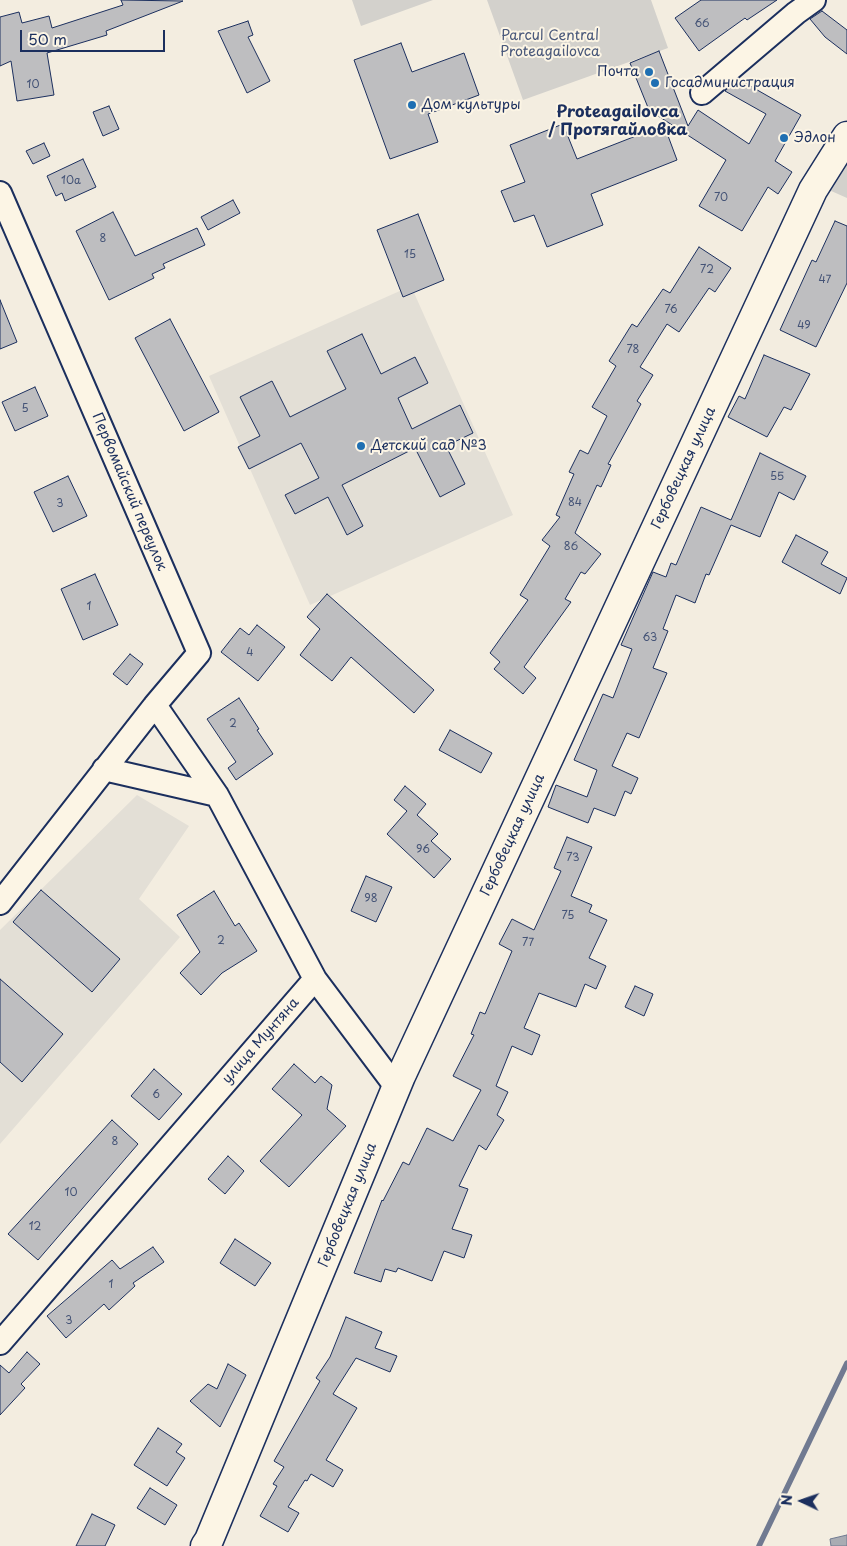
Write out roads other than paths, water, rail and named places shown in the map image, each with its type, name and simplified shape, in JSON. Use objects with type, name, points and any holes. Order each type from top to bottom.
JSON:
[{"type":"street","points":[[702,93],[814,0]]},
{"type":"street","name":"Гербовецкая улица","points":[[209,1544],[396,1087],[813,190],[847,136]]},
{"type":"street","name":"Первомайский переулок","points":[[0,194],[199,653],[104,769],[0,903]]},
{"type":"street","points":[[155,705],[217,795],[314,979],[396,1087]]},
{"type":"street","points":[[104,769],[217,795]]},
{"type":"street","name":"улица Мунтяна","points":[[0,1343],[314,979]]},
{"type":"waterway","points":[[759,1546],[847,1363]]},
{"type":"place","name":"Почта","points":[[649,72]]},
{"type":"place","name":"Госадминистрация","points":[[655,83]]},
{"type":"place","name":"Дом культуры","points":[[412,105]]},
{"type":"place","name":"Эдлон","points":[[784,138]]},
{"type":"place","name":"Детский сад №3","points":[[361,446]]},
{"type":"district","name":"Proteagailovca / Протягайловка","points":[[618,122]]},
{"type":"park label","name":"Parcul Central Proteagailovca","points":[[550,44]]}]
